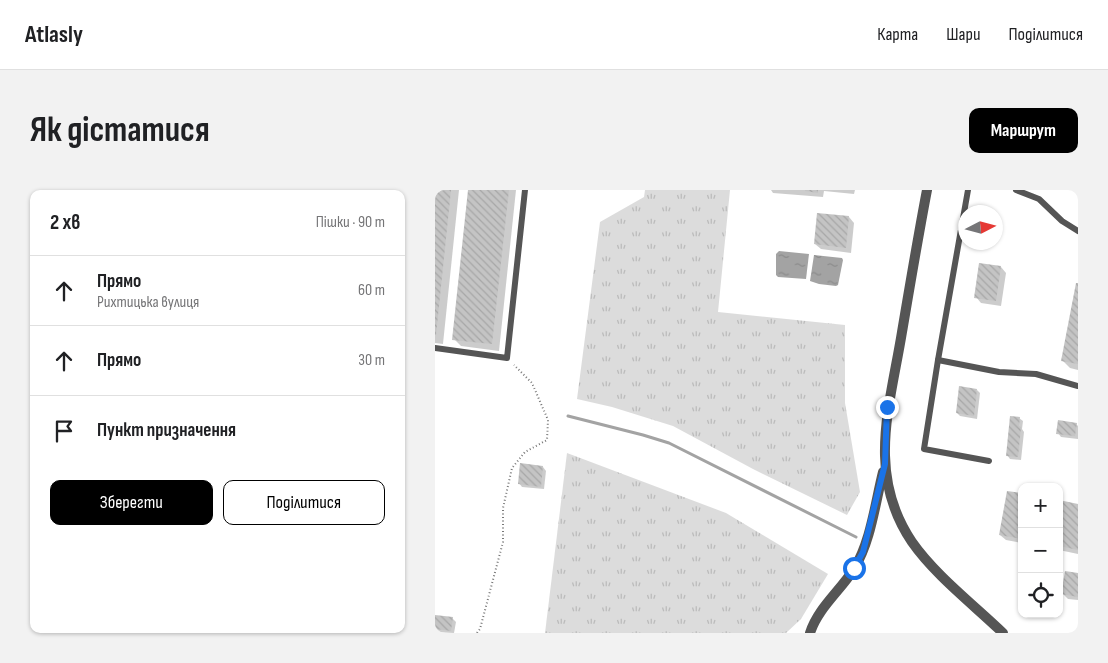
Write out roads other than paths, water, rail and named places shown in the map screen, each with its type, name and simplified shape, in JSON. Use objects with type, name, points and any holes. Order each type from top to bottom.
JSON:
[{"type":"street","points":[[927,190],[902,334],[887,407],[885,464],[887,488],[895,510],[913,542],[936,569],[1003,633]]},
{"type":"street","points":[[810,633],[817,617],[854,568],[863,552],[885,464]]},
{"type":"lane","points":[[435,348],[507,358],[525,190]]},
{"type":"lane","points":[[968,190],[924,449],[989,461]]},
{"type":"lane","points":[[1016,190],[1039,199],[1062,221],[1078,231]]},
{"type":"lane","points":[[938,360],[999,372],[1036,374],[1078,386]]},
{"type":"water","points":[[779,251],[809,254],[806,279],[778,277],[776,275],[776,254]]},
{"type":"water","points":[[814,255],[842,258],[838,285],[819,284],[810,281]]},
{"type":"waterway","points":[[568,416],[669,443],[856,537]]}]
